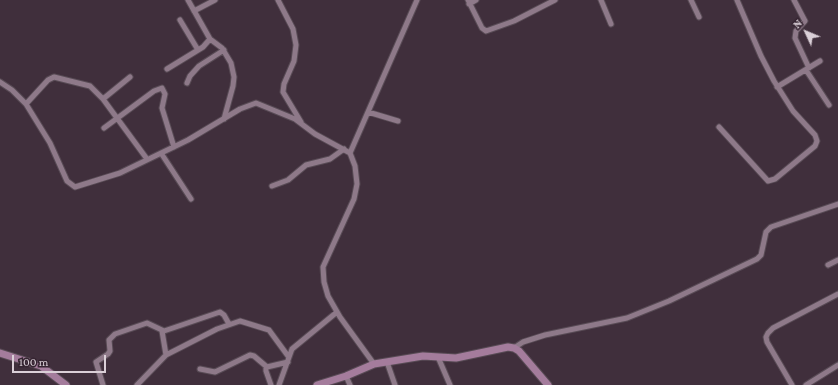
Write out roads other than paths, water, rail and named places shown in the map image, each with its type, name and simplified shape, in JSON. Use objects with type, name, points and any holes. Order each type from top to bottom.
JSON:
[{"type":"street","points":[[188,0],[210,39],[224,50],[231,63],[234,77],[224,118]]},
{"type":"street","points":[[194,11],[215,0]]},
{"type":"street","points":[[278,0],[293,29],[296,40],[294,61],[284,84],[283,92],[302,124]]},
{"type":"street","points":[[350,153],[418,0]]},
{"type":"street","points":[[476,0],[468,2],[482,28],[486,31],[514,21],[555,0]]},
{"type":"street","points":[[601,0],[611,24]]},
{"type":"street","points":[[691,0],[699,17]]},
{"type":"street","points":[[719,127],[764,178],[771,181],[815,146],[817,141],[778,87],[761,56],[737,0]]},
{"type":"street","points":[[794,0],[805,21],[796,31],[795,38],[808,69],[829,105]]},
{"type":"street","points":[[180,20],[198,50]]},
{"type":"street","points":[[167,69],[198,50],[210,39]]},
{"type":"street","points":[[187,83],[190,76],[199,66],[224,50]]},
{"type":"street","points":[[778,87],[820,61]]},
{"type":"street","points":[[26,104],[48,80],[54,77],[90,86],[103,99],[147,159]]},
{"type":"street","points":[[103,99],[130,77]]},
{"type":"street","points":[[0,82],[12,90],[26,104],[46,136],[71,186],[80,186],[108,177],[174,147],[240,109],[256,103],[295,119],[350,153],[355,166],[357,184],[354,199],[323,267],[324,282],[328,296],[374,364]]},
{"type":"street","points":[[104,128],[154,91],[162,88],[165,94],[162,108],[174,147]]},
{"type":"street","points":[[368,112],[398,121]]},
{"type":"street","points":[[272,186],[288,180],[306,165],[330,159],[344,149]]},
{"type":"street","points":[[161,153],[191,199]]},
{"type":"street","points":[[317,385],[346,376],[374,364],[412,357],[456,358],[501,348],[514,348],[522,342],[545,335],[627,318],[669,301],[758,259],[761,254],[766,232],[771,227],[838,204]]},
{"type":"street","points":[[828,265],[838,260]]},
{"type":"street","points":[[792,385],[767,342],[766,337],[768,333],[838,294]]},
{"type":"street","points":[[103,385],[96,362],[110,351],[109,340],[121,331],[147,323],[162,331],[220,312],[222,312],[229,324]]},
{"type":"street","points":[[288,356],[297,344],[338,312]]},
{"type":"street","points":[[137,385],[166,355],[229,324],[240,321],[269,330],[288,356],[288,362],[279,385]]},
{"type":"street","points":[[162,331],[166,355]]},
{"type":"street","points":[[514,348],[526,358],[548,385]]},
{"type":"street","points":[[0,353],[41,366],[66,385]]},
{"type":"street","points":[[200,368],[216,372],[250,356],[254,356],[266,366],[266,371],[271,385]]},
{"type":"street","points":[[438,357],[450,385]]},
{"type":"street","points":[[266,366],[288,362]]},
{"type":"street","points":[[387,362],[395,385]]},
{"type":"street","points":[[806,385],[838,365]]},
{"type":"street","points":[[346,376],[350,385]]},
{"type":"street","points":[[816,378],[820,385]]}]
